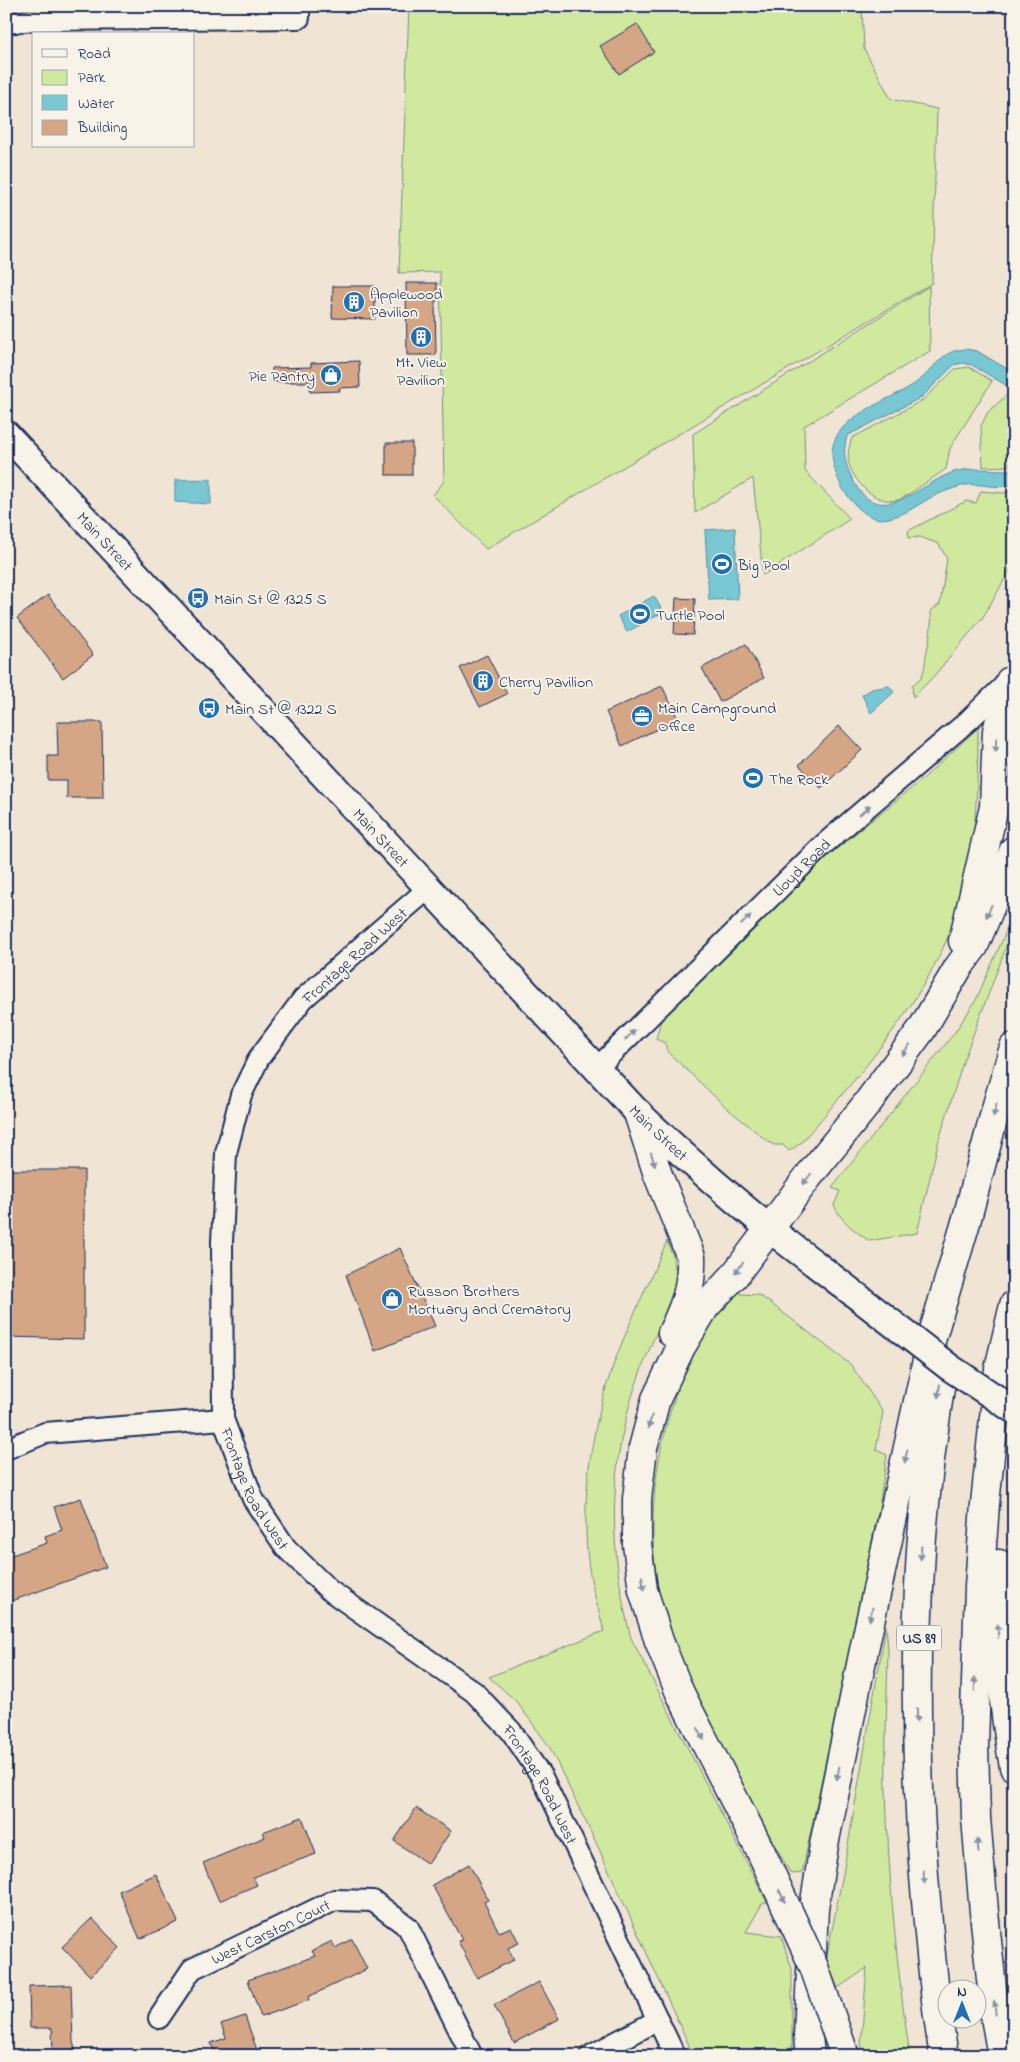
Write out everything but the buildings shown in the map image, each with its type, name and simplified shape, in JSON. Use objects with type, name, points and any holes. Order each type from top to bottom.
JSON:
[{"type":"highway","points":[[958,968],[994,807],[997,731],[1012,677]]},
{"type":"highway","points":[[845,2056],[814,1967],[761,1852],[680,1693],[659,1641],[643,1590],[637,1544],[637,1499],[643,1448],[662,1384],[705,1307],[734,1276],[922,1029],[958,968],[974,946],[1014,850]]},
{"type":"highway","name":"US 89","points":[[944,2056],[936,2006],[918,1791],[921,1551],[933,1430],[966,1222],[996,1105],[1014,1047]]},
{"type":"highway","points":[[638,1113],[658,1175],[691,1257],[692,1271],[687,1301],[664,1353],[660,1370],[662,1384]]},
{"type":"highway","points":[[810,2056],[808,2036],[814,1908],[824,1845],[864,1645],[932,1337],[966,1222]]},
{"type":"highway","points":[[1002,2056],[984,1912],[976,1818],[974,1746],[979,1587],[985,1504],[1000,1369],[1014,1305]]},
{"type":"highway","points":[[1014,1384],[1005,1459],[998,1588],[1002,1684],[1014,1767]]},
{"type":"main road","name":"Main Street","points":[[6,434],[638,1113],[694,1166],[769,1230],[949,1367],[1014,1410]]},
{"type":"street","points":[[6,23],[33,20],[299,18],[300,6]]},
{"type":"street","name":"Lloyd Road","points":[[596,1069],[824,846],[969,720],[1012,677]]},
{"type":"street","name":"Frontage Road West","points":[[428,889],[303,999],[259,1058],[242,1095],[226,1152],[222,1242],[223,1419],[253,1499],[286,1548],[329,1590],[474,1692],[511,1731],[542,1777],[675,2056]]},
{"type":"street","points":[[6,1449],[46,1433],[223,1419]]},
{"type":"street","name":"West Carston Court","points":[[159,2018],[192,1969],[335,1900],[373,1901],[408,1927],[472,2056]]},
{"type":"street","points":[[590,2056],[658,2020]]},
{"type":"green space","points":[[409,6],[862,6],[864,49],[891,99],[937,109],[932,283],[486,549],[433,495],[444,481],[440,272],[399,273]]},
{"type":"green space","points":[[929,286],[930,351],[804,426],[805,471],[850,519],[763,575],[753,478],[695,513],[693,434]]},
{"type":"green space","points":[[969,367],[992,381],[950,448],[946,469],[898,500],[881,499],[867,491],[856,479],[849,464],[848,457],[852,438],[923,400],[955,369]]},
{"type":"green space","points":[[1009,393],[1014,396],[1014,457],[1008,466],[983,467],[981,426],[988,412]]},
{"type":"green space","points":[[1014,490],[1014,563],[983,617],[934,676],[913,697],[912,685],[921,678],[924,670],[931,611],[940,604],[947,559],[939,544],[920,537],[909,538],[908,531],[966,501],[976,503],[981,491],[1004,493]]},
{"type":"green space","points":[[978,728],[975,819],[969,865],[959,908],[946,941],[912,1004],[847,1089],[801,1143],[789,1151],[783,1145],[774,1145],[728,1109],[673,1057],[667,1050],[665,1043],[656,1039],[661,1020],[808,872],[925,777]]},
{"type":"green space","points":[[1014,903],[1014,926],[964,1059],[938,1143],[917,1233],[869,1241],[840,1216],[834,1205],[840,1191],[832,1188],[955,1032],[976,1000],[1005,934]]},
{"type":"green space","points":[[667,1241],[673,1256],[674,1267],[680,1267],[679,1278],[673,1298],[640,1373],[629,1406],[621,1439],[617,1472],[614,1505],[615,1538],[623,1605],[631,1638],[767,1902],[762,1904],[746,1932],[781,1936],[792,1969],[792,2056],[694,2056],[599,1849],[549,1746],[516,1701],[489,1677],[604,1631],[590,1576],[586,1541],[587,1484],[591,1455],[596,1426],[611,1371],[626,1332]]},
{"type":"green space","points":[[737,1289],[741,1294],[758,1295],[768,1301],[851,1365],[883,1412],[876,1450],[887,1455],[879,1507],[802,1873],[791,1874],[701,1704],[673,1642],[663,1612],[657,1582],[653,1519],[655,1488],[666,1426],[680,1382],[700,1339],[717,1311]]},
{"type":"green space","points":[[886,1625],[888,1649],[886,1775],[888,1847],[895,1936],[910,2056],[864,2056],[861,2044],[867,1968],[838,1988],[826,1960],[843,1874]]},
{"type":"water","points":[[965,349],[977,351],[1014,373],[1014,390],[972,365],[963,363],[954,365],[922,397],[847,436],[845,459],[848,469],[863,495],[875,502],[887,503],[900,500],[954,472],[967,470],[1008,470],[1014,467],[1014,484],[1001,487],[961,486],[937,494],[895,517],[881,519],[871,517],[858,508],[851,500],[837,475],[833,462],[833,447],[838,433],[848,422],[861,413],[917,382],[949,353]]},
{"type":"water","points":[[211,479],[211,504],[175,502],[175,480]]},
{"type":"water","name":"Big Pool","points":[[735,528],[738,599],[709,600],[705,530]]},
{"type":"water","name":"Turtle Pool","points":[[654,596],[663,612],[627,632],[618,616]]},
{"type":"water","points":[[889,686],[894,692],[871,713],[862,695],[872,689]]},
{"type":"place","name":"Applewood Pavilion","points":[[354,302]]},
{"type":"place","name":"Mt. View Pavilion","points":[[421,337]]},
{"type":"place","name":"Pie Pantry","points":[[331,375]]},
{"type":"place","name":"Big Pool","points":[[722,564]]},
{"type":"place","name":"Main St @ 1325 S","points":[[198,598]]},
{"type":"place","name":"Turtle Pool","points":[[640,614]]},
{"type":"place","name":"Cherry Pavilion","points":[[483,681]]},
{"type":"place","name":"Main St @ 1322 S","points":[[209,708]]},
{"type":"place","name":"Main Campground Office","points":[[642,716]]},
{"type":"place","name":"The Rock","points":[[753,778]]},
{"type":"place","name":"Russon Brothers Mortuary and Crematory","points":[[392,1299]]}]
